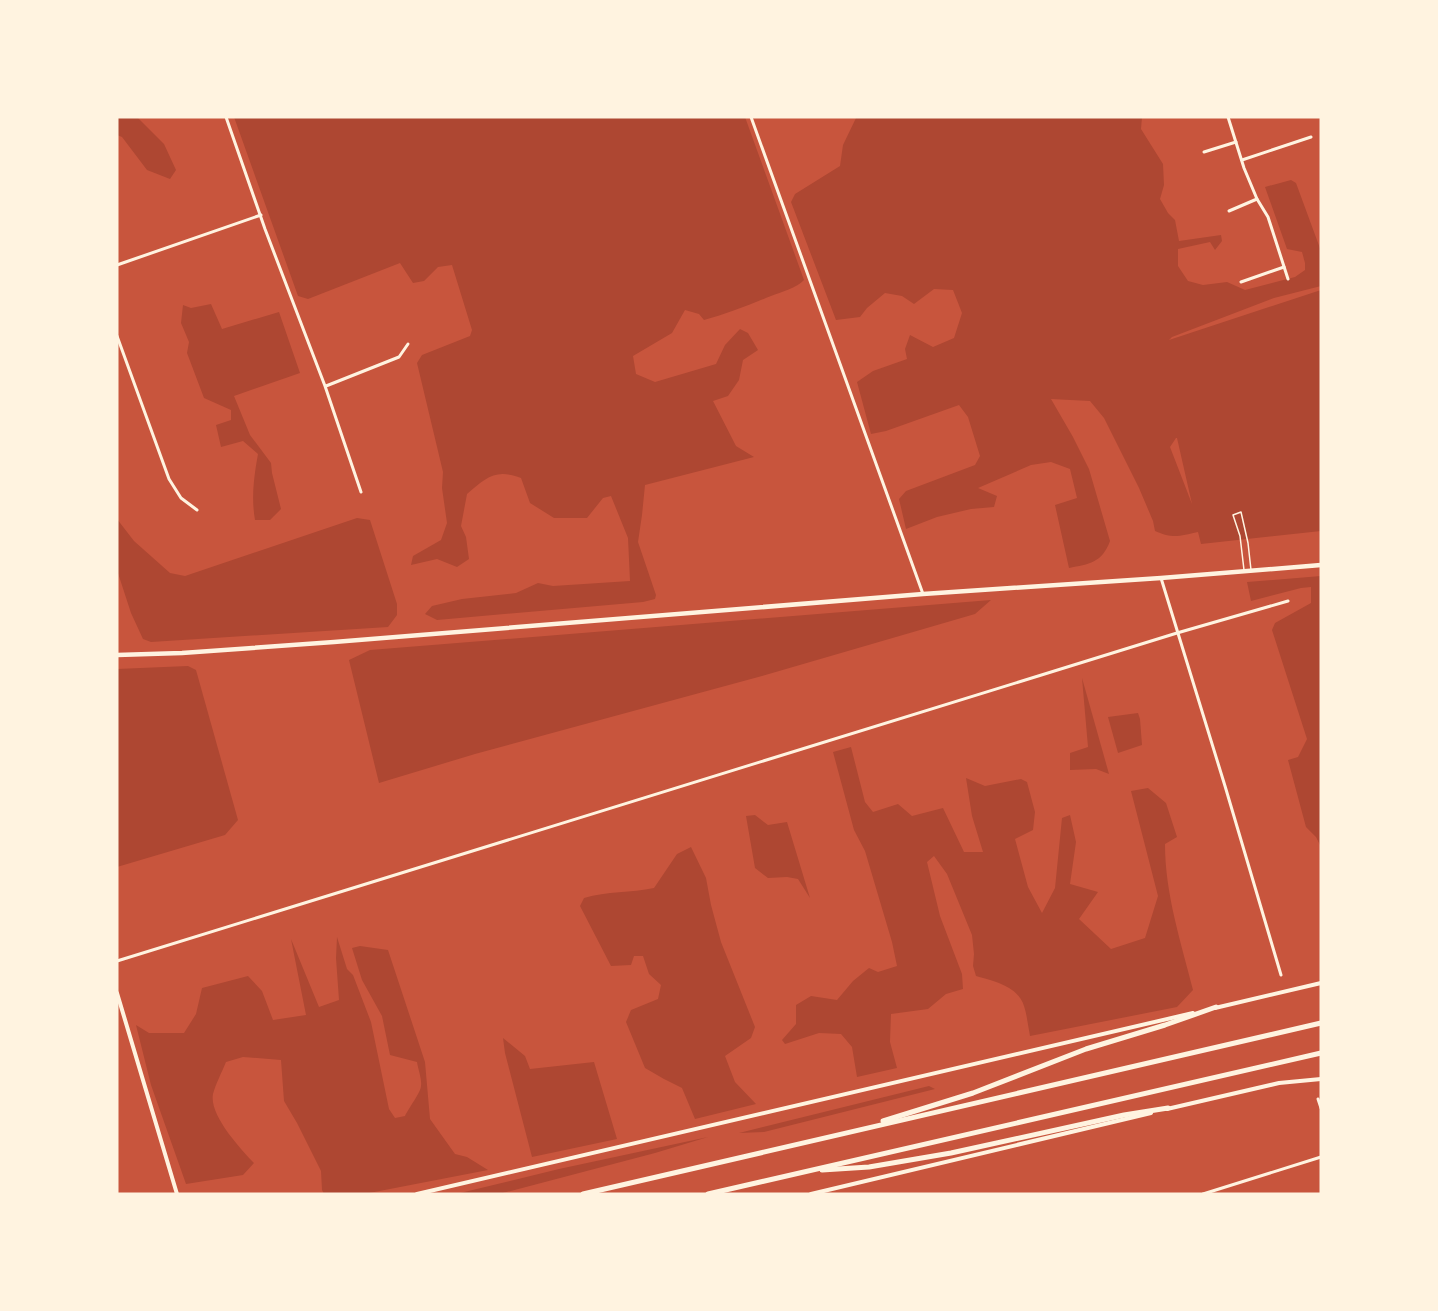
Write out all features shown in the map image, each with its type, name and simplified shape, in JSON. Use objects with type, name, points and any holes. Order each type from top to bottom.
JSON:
[{"type":"highway","points":[[849,1132],[973,1093],[1086,1049],[1216,1007]]},
{"type":"highway","points":[[583,1194],[1321,1023]]},
{"type":"highway","points":[[708,1194],[1321,1053]]},
{"type":"highway","points":[[806,1171],[869,1167],[925,1158],[1124,1115],[1168,1108]]},
{"type":"main road","points":[[117,655],[323,643],[923,594],[1321,565]]},
{"type":"main road","points":[[417,1194],[1321,983]]},
{"type":"main road","points":[[117,993],[177,1194]]},
{"type":"main road","points":[[811,1194],[1273,1084],[1321,1079]]},
{"type":"street","points":[[226,117],[362,492]]},
{"type":"street","points":[[751,117],[923,594]]},
{"type":"street","points":[[1228,117],[1257,199],[1268,217],[1288,279]]},
{"type":"street","points":[[1242,160],[1311,137]]},
{"type":"street","points":[[1204,152],[1236,142]]},
{"type":"street","points":[[1229,211],[1257,199]]},
{"type":"street","points":[[117,265],[261,215]]},
{"type":"street","points":[[1241,282],[1284,267]]},
{"type":"street","points":[[117,336],[169,479],[181,498],[197,510]]},
{"type":"street","points":[[325,386],[399,357],[408,344]]},
{"type":"street","points":[[1161,578],[1281,975]]},
{"type":"street","points":[[117,961],[1177,633],[1288,601]]},
{"type":"street","points":[[1318,1099],[1321,1108]]},
{"type":"street","points":[[1203,1194],[1321,1157]]},
{"type":"lane","points":[[1244,572],[1240,536],[1233,515],[1241,512],[1251,571]]},
{"type":"shaded area","points":[[117,117],[137,117],[164,144],[176,170],[170,179],[147,170],[122,137],[117,135]]},
{"type":"shaded area","points":[[234,117],[745,117],[804,280],[789,289],[704,320],[699,314],[685,310],[672,333],[633,356],[636,374],[655,382],[716,364],[725,345],[740,329],[748,333],[758,350],[743,360],[739,380],[728,396],[713,401],[736,446],[754,457],[645,485],[638,542],[656,595],[655,599],[643,602],[437,620],[425,614],[432,606],[462,599],[516,593],[538,583],[553,586],[630,581],[628,538],[611,496],[603,498],[587,518],[554,518],[530,503],[521,478],[497,474],[486,479],[467,494],[461,526],[466,537],[469,559],[457,567],[437,559],[411,565],[413,556],[441,540],[447,523],[442,488],[443,472],[417,363],[422,355],[470,336],[472,330],[452,265],[438,267],[424,281],[413,283],[400,263],[308,299],[298,296]]},
{"type":"shaded area","points":[[1142,117],[1141,129],[1163,164],[1164,185],[1160,199],[1175,220],[1179,241],[1221,235],[1222,241],[1215,250],[1210,242],[1178,249],[1178,266],[1188,281],[1203,285],[1227,282],[1245,290],[1295,277],[1305,270],[1302,252],[1287,249],[1265,187],[1291,180],[1296,183],[1321,251],[1321,286],[1274,298],[1169,340],[1321,290],[1321,531],[1201,544],[1198,532],[1176,536],[1155,531],[1139,488],[1104,418],[1090,401],[1051,399],[1089,469],[1110,541],[1099,558],[1089,564],[1069,568],[1055,505],[1077,498],[1070,469],[1051,462],[1031,465],[978,488],[997,496],[994,507],[971,509],[937,517],[906,529],[899,499],[906,491],[975,465],[980,456],[968,417],[959,405],[886,431],[871,434],[857,382],[873,371],[907,359],[905,349],[910,335],[933,347],[954,338],[962,313],[953,290],[934,289],[914,304],[902,296],[885,293],[860,317],[836,320],[791,202],[795,194],[840,166],[843,145],[856,118]],"holes":[[[1177,438],[1192,504],[1170,447]]]},
{"type":"shaded area","points":[[211,304],[222,329],[279,312],[300,373],[234,396],[250,435],[271,463],[281,509],[270,520],[255,520],[253,503],[258,454],[243,441],[221,447],[216,425],[231,420],[231,410],[204,398],[187,353],[189,342],[181,323],[183,305],[191,308]]},
{"type":"shaded area","points":[[357,518],[370,520],[397,604],[397,615],[388,627],[151,642],[143,639],[131,613],[117,570],[117,519],[134,541],[170,573],[185,576]]},
{"type":"shaded area","points":[[1321,576],[1321,847],[1316,837],[1306,827],[1288,760],[1298,757],[1307,739],[1272,630],[1275,623],[1311,603],[1311,587],[1251,601],[1247,582]]},
{"type":"shaded area","points":[[991,600],[975,614],[379,783],[349,660],[370,650]]},
{"type":"shaded area","points":[[188,666],[196,670],[238,820],[225,835],[117,867],[117,669]]},
{"type":"shaded area","points":[[1082,678],[1109,774],[1096,769],[1070,770],[1070,753],[1088,747]]},
{"type":"shaded area","points":[[1138,713],[1142,745],[1118,753],[1108,717]]},
{"type":"shaded area","points":[[851,747],[865,802],[873,812],[898,804],[912,816],[943,808],[964,852],[983,852],[972,816],[966,778],[985,786],[1021,779],[1027,782],[1035,812],[1033,830],[1015,839],[1028,887],[1042,913],[1055,888],[1062,818],[1070,815],[1076,842],[1070,884],[1098,892],[1079,919],[1111,949],[1145,938],[1158,896],[1131,791],[1148,788],[1166,803],[1177,837],[1165,844],[1166,863],[1174,918],[1193,990],[1177,1007],[1030,1036],[1021,999],[1004,985],[976,976],[973,966],[972,935],[947,874],[934,856],[927,862],[940,916],[962,974],[963,989],[946,994],[928,1009],[891,1014],[890,1042],[897,1068],[857,1077],[852,1047],[841,1034],[819,1033],[785,1044],[782,1040],[796,1024],[796,1005],[811,996],[837,1000],[853,981],[869,968],[878,972],[897,966],[865,851],[854,830],[833,752]]},
{"type":"shaded area","points":[[755,815],[768,825],[787,822],[810,898],[798,879],[768,878],[755,868],[746,816]]},
{"type":"shaded area","points":[[691,847],[706,878],[721,942],[755,1027],[751,1038],[725,1056],[735,1082],[756,1104],[695,1119],[682,1088],[645,1068],[626,1022],[631,1010],[658,999],[661,985],[649,974],[643,956],[634,956],[631,965],[611,966],[580,906],[584,898],[654,888],[677,854]]},
{"type":"shaded area","points":[[337,937],[347,969],[353,975],[371,1022],[389,1109],[395,1118],[405,1116],[420,1089],[420,1077],[417,1062],[390,1055],[382,1016],[362,980],[352,948],[360,946],[388,950],[425,1062],[430,1119],[455,1154],[467,1157],[488,1170],[364,1194],[324,1194],[321,1171],[284,1101],[281,1060],[243,1057],[226,1062],[214,1090],[213,1102],[227,1131],[254,1163],[243,1175],[186,1184],[151,1085],[136,1025],[149,1033],[184,1033],[196,1014],[202,988],[248,976],[262,991],[273,1020],[306,1015],[291,939],[319,1007],[339,1000]]},
{"type":"shaded area","points":[[503,1038],[525,1056],[530,1069],[594,1062],[617,1139],[532,1157]]},
{"type":"shaded area","points":[[929,1086],[935,1089],[764,1132],[739,1133]]},
{"type":"shaded area","points":[[708,1137],[499,1194],[456,1194],[559,1169]]}]
